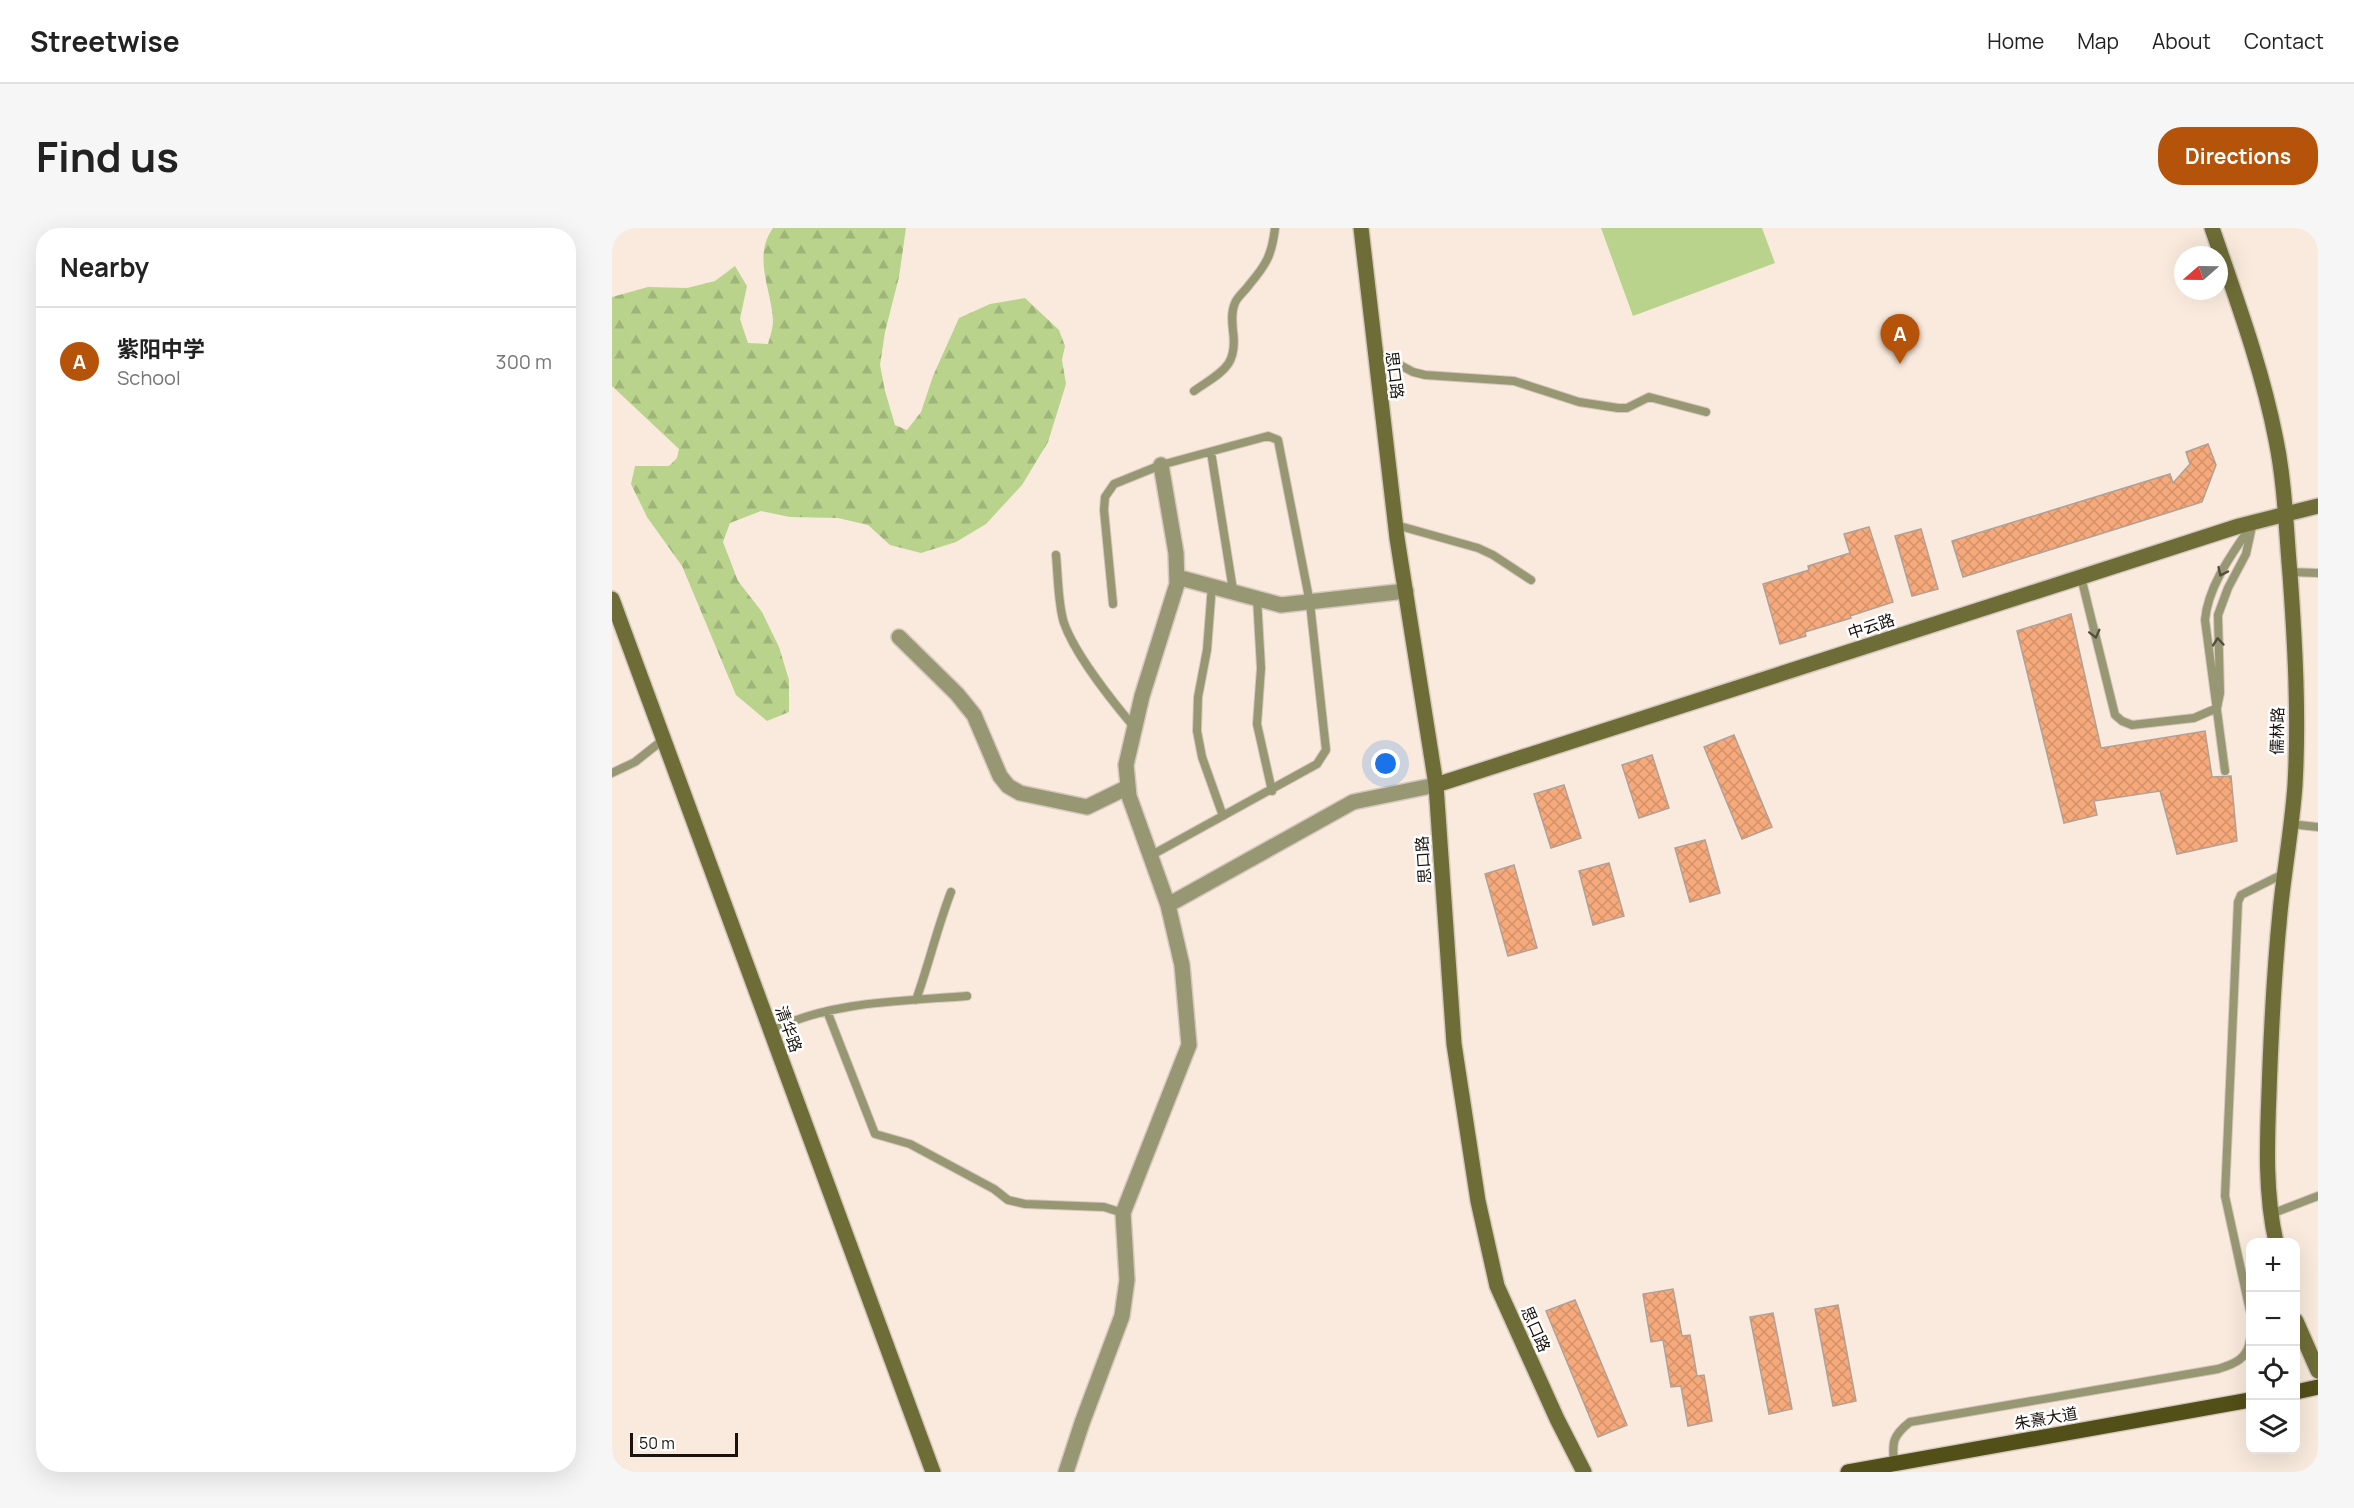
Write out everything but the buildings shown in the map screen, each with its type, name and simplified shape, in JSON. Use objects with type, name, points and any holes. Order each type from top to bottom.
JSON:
[{"type":"main road","points":[[2300,1391],[2318,1388]]},
{"type":"main road","name":"朱熹大道","points":[[1848,1472],[2246,1401]]},
{"type":"street","name":"思口路","points":[[1360,228],[1396,525],[1436,785],[1454,1044],[1478,1201],[1497,1286],[1557,1419],[1584,1472]]},
{"type":"street","name":"儒林路","points":[[2212,228],[2258,366],[2277,442],[2286,513],[2296,678],[2295,785],[2284,873],[2271,1025],[2268,1171],[2275,1238]]},
{"type":"street","points":[[1066,1472],[1122,1316],[1127,1280],[1123,1213],[1189,1045],[1182,965],[1168,905],[1129,796],[1126,765],[1142,696],[1177,584],[1176,553],[1161,465]]},
{"type":"street","name":"中云路","points":[[1436,785],[2253,522],[2318,506]]},
{"type":"street","points":[[1177,577],[1233,590],[1281,605],[1406,591]]},
{"type":"street","name":"清华路","points":[[612,599],[933,1472]]},
{"type":"street","points":[[899,637],[974,714],[1000,776],[1008,786],[1020,794],[1088,807],[1128,787]]},
{"type":"street","points":[[1168,905],[1353,802],[1436,785]]},
{"type":"street","points":[[2300,1332],[2318,1371]]},
{"type":"lane","points":[[1194,391],[1224,370],[1232,358],[1235,346],[1232,319],[1235,303],[1266,266],[1272,249],[1275,228]]},
{"type":"lane","points":[[1374,350],[1413,372],[1425,375],[1514,381],[1579,402],[1618,408],[1627,408],[1649,397],[1706,412]]},
{"type":"lane","points":[[1113,604],[1104,497],[1114,484],[1161,465],[1268,436],[1278,440],[1310,603],[1326,750],[1317,764],[1272,791],[1150,856]]},
{"type":"lane","points":[[1211,452],[1233,590]]},
{"type":"lane","points":[[2225,771],[2205,620],[2206,608],[2225,565],[2253,522]]},
{"type":"lane","points":[[2217,708],[2220,693],[2218,615],[2228,588],[2246,555],[2253,522]]},
{"type":"lane","points":[[1396,525],[1478,548],[1531,580]]},
{"type":"lane","points":[[1056,555],[1063,621],[1070,637],[1113,702],[1135,728]]},
{"type":"lane","points":[[2289,572],[2318,573]]},
{"type":"lane","points":[[2081,577],[2115,715],[2121,721],[2132,725],[2194,718],[2217,708]]},
{"type":"lane","points":[[1212,585],[1207,650],[1198,697],[1197,731],[1202,757],[1223,816]]},
{"type":"lane","points":[[1257,598],[1261,668],[1257,724],[1272,791]]},
{"type":"lane","points":[[612,773],[635,762],[664,740]]},
{"type":"lane","points":[[2290,824],[2318,827]]},
{"type":"lane","points":[[2246,1293],[2225,1196],[2238,902],[2241,895],[2284,873]]},
{"type":"lane","points":[[916,1000],[931,959],[938,925],[951,892]]},
{"type":"lane","points":[[771,1031],[827,1011],[849,1006],[967,996]]},
{"type":"lane","points":[[827,1011],[875,1134],[910,1144],[994,1189],[1008,1200],[1025,1204],[1104,1207],[1123,1213]]},
{"type":"lane","points":[[2271,1214],[2318,1196]]},
{"type":"lane","points":[[1894,1464],[1895,1438],[1898,1431],[1910,1422],[2218,1369],[2239,1362],[2250,1346]]},
{"type":"green space","points":[[773,228],[906,228],[899,277],[885,332],[880,365],[895,425],[907,430],[921,412],[933,376],[959,318],[990,304],[1025,298],[1059,330],[1065,346],[1062,360],[1066,384],[1048,442],[1022,485],[986,524],[956,542],[921,553],[890,545],[868,525],[838,518],[790,517],[761,511],[730,523],[723,542],[738,581],[762,612],[779,647],[789,680],[789,712],[767,721],[736,695],[682,566],[647,517],[631,484],[635,466],[669,466],[677,458],[679,449],[612,386],[612,297],[648,287],[687,288],[715,281],[735,266],[747,286],[740,319],[748,343],[768,344],[773,321],[765,274],[764,251]]},
{"type":"green space","points":[[1601,228],[1762,228],[1775,263],[1633,316]]},
{"type":"place","name":"紫阳中学","points":[[1900,364]]}]
